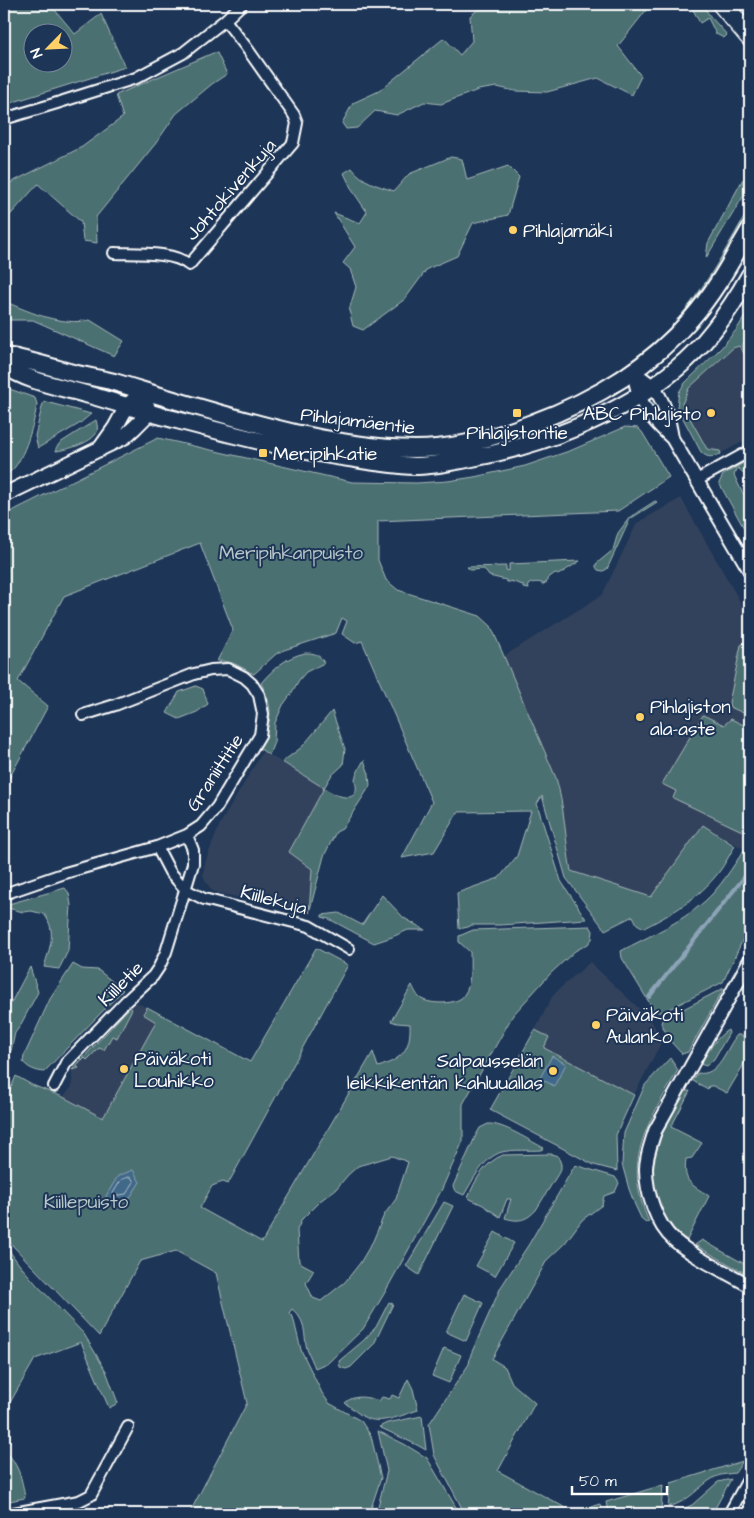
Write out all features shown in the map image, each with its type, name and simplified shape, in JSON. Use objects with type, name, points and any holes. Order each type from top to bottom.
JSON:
[{"type":"highway","points":[[722,4],[750,37]]},
{"type":"main road","name":"Pihlajamäentie","points":[[4,356],[111,381],[262,425],[329,440],[414,449],[444,448],[512,431],[573,407],[606,389],[633,371],[661,349],[690,321],[712,293],[750,229]]},
{"type":"main road","name":"Pihlajamäentie","points":[[4,365],[15,372],[35,380],[262,442],[324,455],[415,466],[455,461],[518,447],[549,437],[598,418],[646,391],[677,368],[709,337],[750,275]]},
{"type":"main road","points":[[4,495],[100,449],[130,433],[149,412],[144,392],[127,406],[115,428],[100,449]]},
{"type":"street","points":[[4,118],[136,78],[183,52],[225,20],[242,4]]},
{"type":"street","name":"Johtokivenkuja","points":[[114,253],[169,256],[184,260],[189,265],[292,143],[297,123],[294,115],[225,20]]},
{"type":"street","points":[[633,371],[646,391],[668,415],[672,438],[750,571]]},
{"type":"street","points":[[697,480],[750,450]]},
{"type":"street","name":"Graniittitie","points":[[4,894],[64,873],[157,847],[187,835],[201,826],[217,807],[260,735],[263,714],[259,695],[252,684],[228,669],[210,670],[194,674],[115,705],[83,715]]},
{"type":"street","name":"Kiilletie","points":[[54,1086],[66,1062],[156,972],[166,952],[193,864],[193,850],[187,835]]},
{"type":"street","points":[[157,847],[170,872],[186,890]]},
{"type":"street","name":"Kiillekuja","points":[[186,890],[204,899],[309,926],[350,949]]},
{"type":"street","points":[[750,960],[655,1131],[648,1153],[646,1169],[651,1202],[659,1220],[672,1239],[692,1253],[750,1286]]},
{"type":"street","points":[[8,1514],[79,1501],[91,1494],[128,1427]]},
{"type":"street","points":[[729,1514],[750,1476]]},
{"type":"shaded area","points":[[750,317],[750,438],[718,455],[711,456],[677,405],[677,396],[683,386],[705,367]]},
{"type":"shaded area","name":"Pihlajiston ala-aste","points":[[681,498],[750,619],[750,853],[703,825],[652,897],[571,871],[561,794],[504,656],[602,595],[637,523]]},
{"type":"shaded area","points":[[263,751],[324,788],[289,852],[312,869],[309,913],[212,891],[203,874],[205,863],[220,824]]},
{"type":"shaded area","name":"Päiväkoti Aulanko","points":[[590,962],[651,1020],[662,1041],[634,1095],[543,1048],[535,1030],[552,997]]},
{"type":"shaded area","name":"Päiväkoti Louhikko","points":[[136,1002],[196,1033],[138,1138],[63,1097],[72,1087],[72,1069]]},
{"type":"green space","points":[[4,4],[50,4],[65,22],[22,22],[22,72],[72,72],[72,30],[75,34],[101,14],[125,67],[4,105]]},
{"type":"green space","points":[[485,4],[651,4],[618,46],[641,76],[632,95],[598,78],[547,92],[515,91],[497,87],[478,90],[441,104],[424,102],[397,115],[375,111],[357,128],[346,129],[342,123],[353,103],[379,91],[444,38],[460,55],[472,41],[470,16]]},
{"type":"green space","points":[[690,4],[702,4],[727,35],[724,38],[716,34],[708,18],[700,23]]},
{"type":"green space","points":[[213,53],[217,53],[227,74],[176,114],[156,143],[96,217],[97,243],[83,241],[81,222],[38,184],[4,222],[4,186],[82,147],[123,117],[116,95]]},
{"type":"green space","points":[[451,157],[462,159],[467,180],[508,166],[519,177],[508,215],[473,223],[457,256],[427,269],[405,299],[363,330],[353,326],[349,310],[356,287],[350,269],[343,263],[355,247],[334,213],[360,223],[367,212],[352,190],[344,173],[352,168],[366,180],[394,191],[409,174]]},
{"type":"green space","points":[[743,179],[744,195],[706,258],[708,243]]},
{"type":"green space","points":[[750,207],[750,215],[709,285],[667,337],[613,377],[612,374],[649,347],[666,331],[692,302],[710,276]]},
{"type":"green space","points":[[4,300],[26,310],[58,320],[90,320],[124,341],[114,356],[33,320],[4,320]]},
{"type":"green space","points":[[750,308],[750,331],[742,346],[750,358],[750,362],[739,346],[733,348],[689,388],[682,404],[707,449],[720,451],[721,454],[713,457],[708,456],[701,452],[677,407],[679,392],[685,383],[721,348],[737,329]]},
{"type":"green space","points":[[4,387],[35,398],[37,404],[31,430],[20,459],[11,471],[4,474]]},
{"type":"green space","points":[[46,402],[91,414],[79,424],[38,448],[35,436],[43,403]]},
{"type":"green space","points":[[96,420],[97,432],[85,443],[56,451],[60,443]]},
{"type":"green space","name":"Meripihkanpuisto","points":[[625,427],[638,428],[642,432],[669,477],[618,511],[378,521],[378,560],[386,580],[398,590],[480,616],[491,626],[556,778],[571,871],[651,897],[703,825],[735,846],[711,882],[694,898],[665,917],[644,928],[637,924],[633,916],[605,930],[566,878],[542,796],[537,804],[561,881],[586,919],[501,925],[472,925],[459,929],[457,893],[499,878],[517,856],[531,811],[458,812],[434,852],[402,858],[432,802],[362,641],[355,643],[342,634],[347,621],[342,618],[336,633],[276,654],[254,674],[234,664],[217,661],[233,630],[200,543],[64,596],[18,681],[48,706],[4,788],[4,515],[158,438],[352,482],[417,483],[474,477],[525,466],[572,450]]},
{"type":"green space","points":[[750,459],[750,479],[738,468],[734,475],[742,492],[750,501],[750,539],[719,483],[723,475]]},
{"type":"green space","points":[[655,501],[657,502],[630,519],[607,569],[603,571],[598,570],[596,564],[613,550],[618,533],[630,517]]},
{"type":"green space","points":[[580,561],[558,575],[555,573],[542,585],[539,582],[529,584],[529,589],[523,588],[523,585],[489,576],[484,569],[470,570],[467,567],[506,566],[506,570],[509,571],[509,564]]},
{"type":"green space","points":[[750,640],[750,716],[730,707],[729,703],[741,645]]},
{"type":"green space","points":[[305,653],[316,655],[324,663],[306,672],[283,705],[275,723],[274,742],[269,755],[259,748],[269,724],[270,716],[268,701],[261,683],[280,664],[292,657]]},
{"type":"green space","points":[[196,686],[203,689],[208,704],[197,712],[179,719],[167,713],[179,692]]},
{"type":"green space","points":[[332,711],[345,749],[343,765],[331,776],[324,788],[282,762],[302,747]]},
{"type":"green space","points":[[703,715],[724,725],[731,719],[750,728],[750,813],[742,831],[673,798],[676,791],[662,784]]},
{"type":"green space","points":[[364,760],[369,774],[370,786],[342,829],[336,832],[324,856],[309,913],[312,869],[289,852],[324,788],[341,796],[350,797],[354,795],[356,791],[355,779]]},
{"type":"green space","points":[[744,850],[750,853],[750,918],[744,937],[723,982],[663,1012],[655,1012],[622,958],[621,951],[675,923],[695,910],[721,884]]},
{"type":"green space","points":[[65,888],[69,893],[71,905],[68,951],[59,969],[44,967],[50,946],[51,933],[48,920],[44,914],[31,911],[23,912],[4,907]]},
{"type":"green space","points":[[382,895],[404,918],[425,930],[408,930],[374,943],[322,917],[322,915],[339,913],[362,925]]},
{"type":"green space","name":"Kiillepuisto","points":[[590,926],[593,931],[592,939],[588,944],[575,951],[551,973],[513,1015],[463,1104],[463,1141],[441,1191],[363,1329],[329,1362],[315,1368],[307,1349],[304,1328],[300,1318],[292,1309],[289,1313],[293,1317],[301,1350],[322,1393],[329,1403],[361,1421],[371,1436],[381,1478],[369,1514],[189,1514],[247,1403],[216,1273],[176,1251],[140,1261],[99,1336],[13,1246],[4,1233],[4,1104],[16,1076],[32,1085],[63,1097],[103,1118],[156,1022],[143,1014],[147,1007],[250,1062],[316,948],[348,965],[228,1184],[223,1182],[212,1186],[200,1208],[262,1242],[373,1052],[378,1067],[399,1057],[407,1047],[410,1024],[391,1021],[412,985],[419,997],[437,1003],[456,1001],[467,991],[470,952],[459,942],[459,936],[473,930]],"holes":[[[392,1156],[408,1162],[396,1199],[384,1215],[373,1241],[360,1263],[345,1282],[321,1301],[313,1298],[306,1283],[314,1270],[299,1262],[297,1230],[302,1219],[320,1201],[336,1189],[358,1166]]]},
{"type":"green space","points":[[73,964],[82,969],[98,970],[123,990],[44,1072],[35,1070],[23,1062],[24,1056],[50,999]]},
{"type":"green space","points":[[30,967],[38,992],[15,1033],[11,1051],[4,1058],[4,1016]]},
{"type":"green space","points":[[724,988],[688,1052],[682,1054],[671,1042],[661,1023],[662,1020]]},
{"type":"green space","points":[[130,1007],[132,1009],[117,1038],[112,1036],[104,1050],[99,1048],[87,1060],[85,1058],[77,1066],[79,1068],[72,1070]]},
{"type":"green space","points":[[535,1030],[549,1037],[544,1048],[634,1095],[616,1135],[617,1171],[594,1165],[490,1110]]},
{"type":"green space","points":[[728,1030],[729,1033],[714,1059],[706,1066],[700,1064],[716,1040]]},
{"type":"green space","points":[[737,1035],[750,1040],[750,1054],[727,1093],[713,1086],[709,1086],[708,1089],[693,1081],[698,1073],[711,1071],[717,1066]]},
{"type":"green space","points":[[670,1058],[678,1070],[648,1125],[638,1160],[641,1199],[649,1222],[646,1223],[642,1220],[635,1205],[622,1164],[624,1133],[645,1085]]},
{"type":"green space","points":[[685,1091],[690,1091],[671,1127],[702,1143],[692,1158],[686,1159],[685,1167],[687,1178],[690,1182],[709,1196],[687,1240],[668,1222],[657,1198],[653,1181],[654,1157],[662,1134]]},
{"type":"green space","points":[[488,1124],[509,1129],[544,1148],[541,1150],[507,1151],[496,1155],[484,1164],[464,1195],[455,1191],[453,1186],[476,1135],[480,1128]]},
{"type":"green space","points":[[551,1154],[558,1156],[561,1169],[536,1210],[529,1216],[518,1220],[505,1218],[511,1199],[507,1199],[500,1217],[483,1205],[468,1198],[481,1172],[497,1158],[503,1155]]},
{"type":"green space","points":[[575,1165],[615,1177],[619,1183],[615,1192],[604,1196],[602,1205],[582,1220],[565,1243],[547,1260],[492,1359],[505,1367],[512,1383],[535,1403],[498,1471],[573,1512],[600,1504],[602,1513],[465,1514],[434,1455],[429,1424],[469,1364],[471,1354],[501,1287],[529,1244]]},
{"type":"green space","points":[[444,1202],[453,1206],[419,1275],[406,1266]]},
{"type":"green space","points":[[495,1232],[514,1243],[495,1276],[476,1266]]},
{"type":"green space","points":[[702,1240],[750,1267],[750,1276],[695,1245]]},
{"type":"green space","points":[[4,1243],[37,1285],[84,1334],[106,1371],[118,1403],[109,1408],[81,1342],[35,1359],[4,1413]]},
{"type":"green space","points":[[464,1294],[483,1303],[466,1341],[446,1332]]},
{"type":"green space","points":[[389,1302],[393,1304],[374,1344],[351,1367],[346,1369],[340,1367],[339,1361],[363,1341],[376,1327]]},
{"type":"green space","points":[[444,1348],[461,1355],[449,1383],[432,1376]]},
{"type":"green space","points":[[408,1379],[413,1389],[418,1410],[391,1419],[377,1420],[364,1417],[345,1403],[357,1397],[379,1401],[382,1397],[390,1399],[392,1395],[399,1398]]},
{"type":"green space","points":[[422,1416],[426,1450],[379,1427],[387,1423]]},
{"type":"green space","points":[[378,1431],[427,1458],[460,1514],[376,1514],[387,1471]]},
{"type":"green space","points":[[4,1449],[19,1471],[25,1498],[4,1502]]},
{"type":"green space","points":[[743,1461],[735,1473],[715,1477],[688,1498],[668,1507],[671,1483]]},
{"type":"green space","points":[[731,1479],[712,1514],[668,1513],[692,1505],[718,1482]]},
{"type":"green space","points":[[663,1485],[661,1510],[608,1513],[606,1502]]},
{"type":"water","name":"Salpausselän leikkikentän kahluuallas","points":[[552,1056],[566,1064],[554,1086],[540,1078]]},
{"type":"water","points":[[133,1170],[140,1182],[129,1199],[109,1204],[106,1196],[118,1176]]},
{"type":"waterway","points":[[649,997],[750,870]]},
{"type":"place","name":"Pihlajamäki","points":[[513,230]]},
{"type":"place","name":"Pihlajistontie","points":[[517,413]]},
{"type":"place","name":"ABC Pihlajisto","points":[[711,413]]},
{"type":"place","name":"Meripihkatie","points":[[263,453]]},
{"type":"place","name":"Pihlajiston ala-aste","points":[[640,717]]},
{"type":"place","name":"Päiväkoti Aulanko","points":[[596,1025]]},
{"type":"place","name":"Päiväkoti Louhikko","points":[[124,1069]]},
{"type":"place","name":"Salpausselän leikkikentän kahluuallas","points":[[553,1071]]}]
